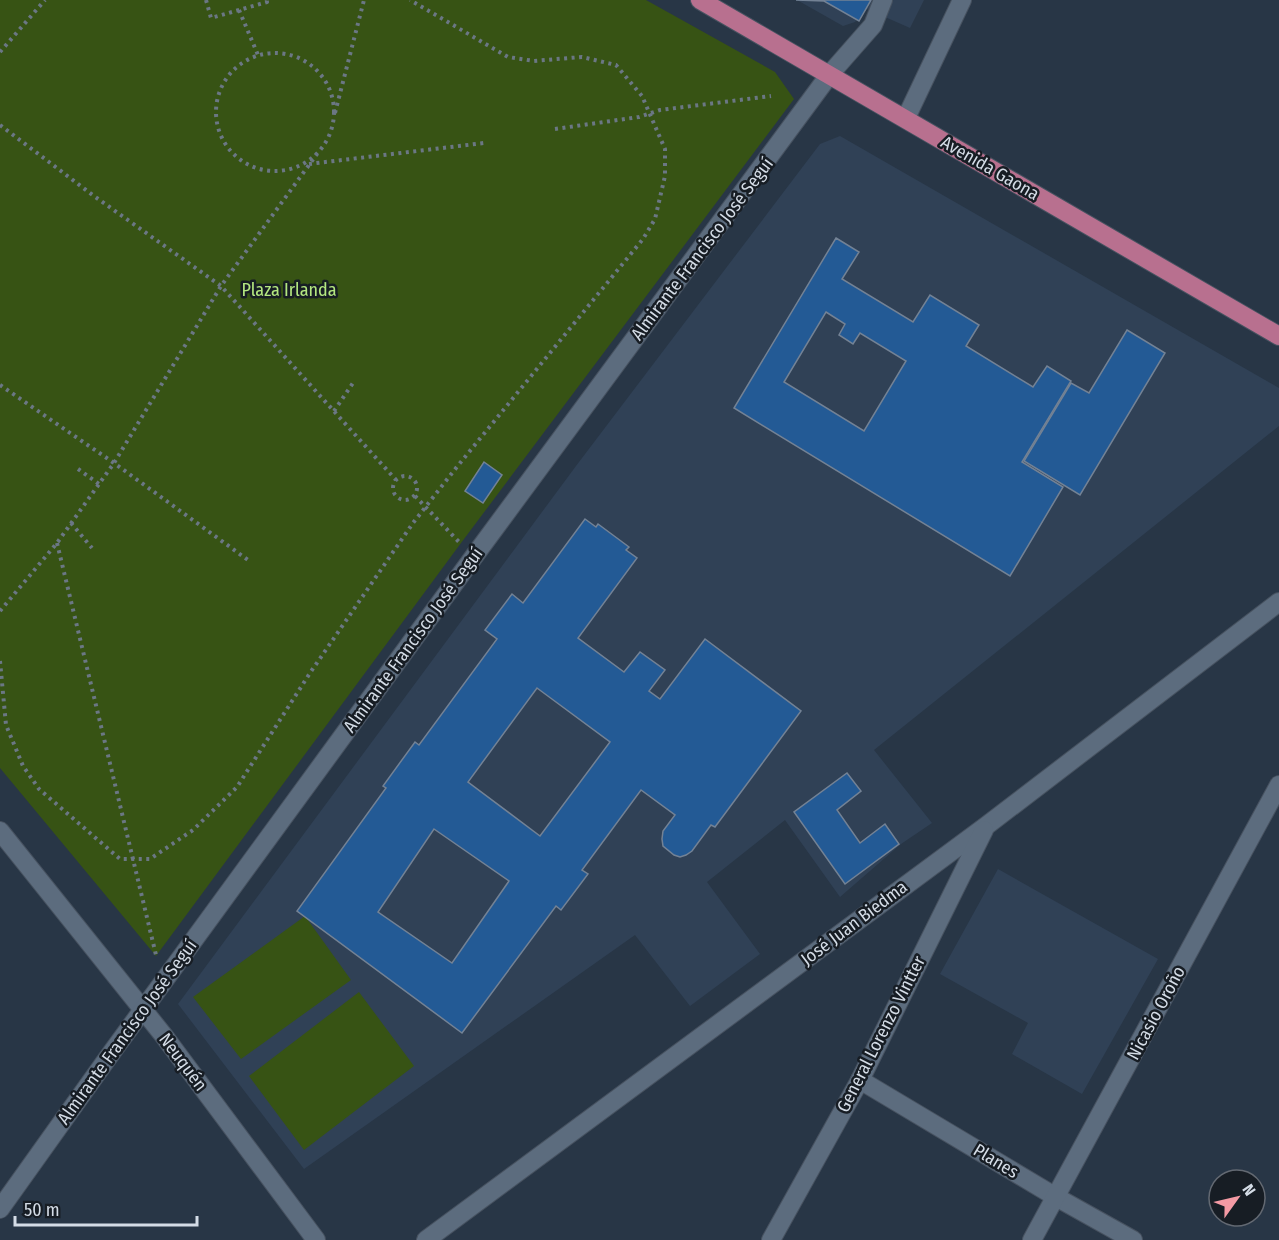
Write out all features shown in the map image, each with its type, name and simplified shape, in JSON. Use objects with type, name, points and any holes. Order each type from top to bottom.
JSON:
[{"type":"main road","name":"Avenida Gaona","points":[[700,0],[1279,336]]},
{"type":"street","name":"Almirante Francisco José Seguí","points":[[0,1209],[162,982],[475,555],[830,74],[873,25],[883,0]]},
{"type":"street","points":[[906,118],[962,0]]},
{"type":"street","name":"José Juan Biedma","points":[[426,1240],[986,826],[1279,602]]},
{"type":"street","name":"Nicasio Oroño","points":[[1032,1240],[1279,785]]},
{"type":"street","name":"General Lorenzo Vintter","points":[[771,1240],[860,1080],[986,826]]},
{"type":"street","name":"Neuquén","points":[[0,831],[143,1010],[316,1240]]},
{"type":"street","name":"Planes","points":[[860,1080],[1056,1197],[1133,1240]]},
{"type":"path","points":[[0,52],[45,0]]},
{"type":"path","points":[[206,0],[212,18],[267,2],[266,0]]},
{"type":"path","points":[[0,612],[57,543],[114,463],[222,286],[329,136],[364,0]]},
{"type":"path","points":[[0,661],[6,725],[28,774],[39,789],[120,859],[133,861],[150,859],[193,830],[237,787],[310,672],[425,507],[643,239],[655,219],[665,176],[665,149],[642,96],[616,65],[582,57],[534,61],[508,57],[410,0]]},
{"type":"path","points":[[239,10],[258,55]]},
{"type":"path","points":[[334,117],[332,96],[316,69],[298,58],[279,53],[258,55],[240,64],[226,79],[216,105],[220,133],[230,150],[246,163],[266,170],[280,171],[300,165],[484,143]]},
{"type":"path","points":[[555,129],[639,117],[660,110],[771,96]]},
{"type":"path","points":[[0,125],[94,196],[222,286],[396,480]]},
{"type":"path","points":[[300,165],[317,154]]},
{"type":"path","points":[[334,411],[353,383]]},
{"type":"path","points":[[0,385],[114,463],[248,560]]},
{"type":"path","points":[[78,469],[99,484]]},
{"type":"path","points":[[404,476],[412,478],[418,488],[415,496],[407,501],[398,499],[392,488],[396,480],[404,476]]},
{"type":"path","points":[[415,496],[475,555]]},
{"type":"path","points":[[71,523],[92,548]]},
{"type":"path","points":[[57,543],[162,982]]},
{"type":"shaded area","points":[[797,0],[924,0],[910,28],[867,9],[855,22],[843,26]]},
{"type":"shaded area","points":[[840,136],[1279,388],[1279,426],[874,750],[932,823],[901,844],[840,897],[785,820],[707,882],[760,954],[690,1006],[635,935],[304,1169],[178,1004],[576,466],[820,144]]},
{"type":"shaded area","points":[[998,869],[1158,959],[1082,1094],[1012,1054],[1028,1023],[940,974]]},
{"type":"green space","name":"Plaza Irlanda","points":[[0,0],[646,0],[775,72],[794,99],[461,543],[156,956],[0,768]]},
{"type":"green space","points":[[305,916],[351,980],[241,1059],[193,997]]},
{"type":"green space","points":[[359,992],[414,1066],[304,1150],[249,1076]]},
{"type":"building","points":[[796,0],[871,0],[859,21],[824,1]]},
{"type":"building","points":[[836,238],[859,252],[842,279],[913,322],[930,295],[979,325],[966,346],[1033,387],[1047,366],[1071,381],[1022,462],[1063,487],[1010,576],[734,408]],"holes":[[[826,312],[845,324],[839,335],[853,344],[860,333],[906,361],[864,431],[784,382]]]},
{"type":"building","points":[[1127,330],[1165,353],[1080,495],[1024,461],[1071,383],[1089,393]]},
{"type":"building","points":[[484,462],[502,475],[483,503],[465,491]]},
{"type":"building","points":[[585,519],[596,527],[598,524],[629,547],[626,550],[637,558],[578,638],[624,672],[640,652],[665,670],[649,691],[660,699],[705,639],[801,711],[715,827],[711,825],[692,851],[686,855],[680,857],[674,855],[663,846],[663,831],[675,815],[641,790],[582,870],[588,874],[561,910],[556,906],[462,1033],[297,911],[386,788],[383,786],[415,742],[419,745],[497,639],[485,630],[512,594],[523,603]],"holes":[[[537,688],[610,742],[540,836],[468,782]],[[434,829],[509,881],[452,963],[378,912]]]},
{"type":"building","points":[[847,773],[861,791],[837,810],[860,843],[885,824],[899,844],[845,884],[794,812]]}]
